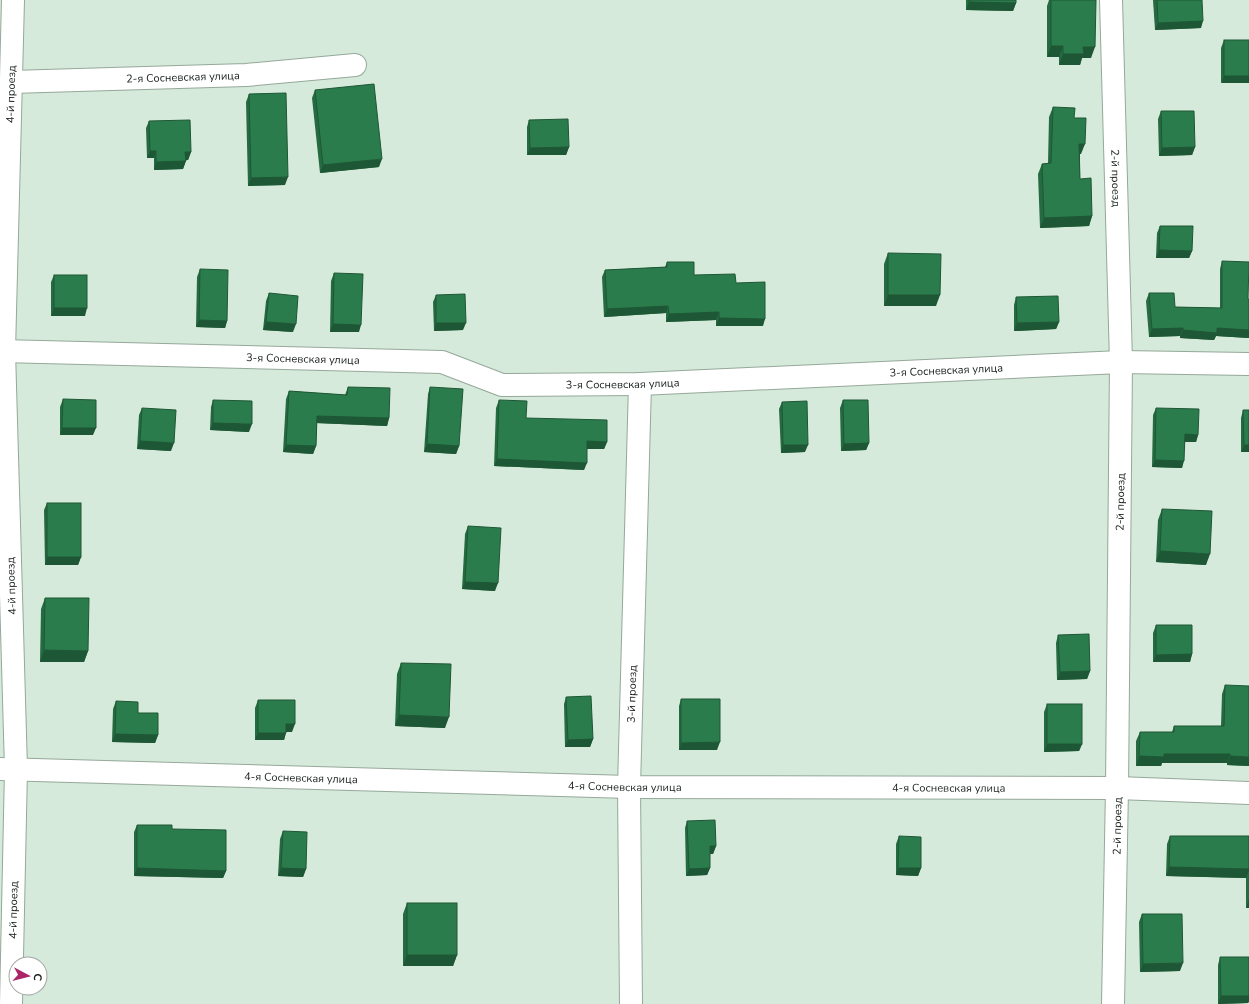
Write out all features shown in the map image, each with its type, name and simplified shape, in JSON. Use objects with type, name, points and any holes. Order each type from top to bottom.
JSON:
[{"type":"street","name":"4-й проезд","points":[[11,1004],[2,351],[13,0]]},
{"type":"street","name":"2-й проезд","points":[[1111,0],[1121,362],[1117,788],[1113,1004]]},
{"type":"street","name":"2-я Сосневская улица","points":[[11,82],[246,75],[355,65]]},
{"type":"street","name":"3-я Сосневская улица","points":[[2,351],[442,362],[502,385],[640,384],[1121,362],[1249,364]]},
{"type":"street","name":"3-й проезд","points":[[631,1004],[629,787],[640,384]]},
{"type":"street","name":"4-я Сосневская улица","points":[[8,769],[629,787],[1117,788],[1249,793]]},
{"type":"building","points":[[969,0],[1016,0],[1016,3],[969,2]]},
{"type":"building","points":[[1051,0],[1096,0],[1095,47],[1083,47],[1084,54],[1063,54],[1063,46],[1051,46]]},
{"type":"building","points":[[1157,0],[1202,0],[1203,21],[1158,23]]},
{"type":"building","points":[[1224,40],[1249,40],[1249,76],[1224,76]]},
{"type":"building","points":[[374,84],[382,159],[323,165],[315,90]]},
{"type":"building","points":[[286,93],[288,177],[251,178],[249,94]]},
{"type":"building","points":[[1053,107],[1075,108],[1074,118],[1086,118],[1085,144],[1079,144],[1080,179],[1091,178],[1092,216],[1044,218],[1042,164],[1051,163]]},
{"type":"building","points":[[1161,111],[1194,111],[1195,147],[1162,148]]},
{"type":"building","points":[[568,119],[569,147],[530,148],[529,120]]},
{"type":"building","points":[[190,120],[191,152],[185,152],[186,161],[156,162],[156,151],[150,151],[149,121]]},
{"type":"building","points":[[1160,226],[1193,226],[1192,251],[1159,250]]},
{"type":"building","points":[[888,253],[941,254],[940,295],[888,295]]},
{"type":"building","points":[[1222,261],[1249,262],[1249,330],[1217,328],[1217,333],[1183,330],[1183,328],[1152,329],[1149,293],[1174,293],[1175,307],[1222,308]]},
{"type":"building","points":[[667,262],[694,262],[694,275],[735,274],[736,283],[765,282],[765,319],[719,318],[719,312],[669,314],[668,306],[607,309],[605,270],[667,267]]},
{"type":"building","points":[[200,269],[228,270],[227,321],[199,320]]},
{"type":"building","points":[[334,273],[363,274],[361,325],[333,324]]},
{"type":"building","points":[[54,275],[87,275],[87,308],[54,308]]},
{"type":"building","points":[[269,293],[298,296],[296,324],[266,322]]},
{"type":"building","points":[[465,294],[466,323],[436,323],[436,295]]},
{"type":"building","points":[[1058,296],[1059,322],[1017,323],[1016,297]]},
{"type":"building","points":[[348,387],[390,388],[389,418],[317,416],[316,446],[286,445],[289,391],[347,395]]},
{"type":"building","points":[[430,387],[463,389],[459,446],[427,444]]},
{"type":"building","points":[[63,399],[96,400],[96,428],[62,428]]},
{"type":"building","points":[[213,400],[252,401],[252,424],[213,423]]},
{"type":"building","points":[[499,400],[527,401],[526,418],[607,420],[607,442],[587,441],[587,463],[497,459]]},
{"type":"building","points":[[843,400],[868,400],[869,443],[844,444]]},
{"type":"building","points":[[807,401],[808,445],[783,445],[782,402]]},
{"type":"building","points":[[142,408],[176,410],[174,443],[140,441]]},
{"type":"building","points":[[1156,408],[1199,409],[1198,435],[1185,434],[1184,461],[1155,460]]},
{"type":"building","points":[[1243,410],[1249,410],[1249,445],[1244,445]]},
{"type":"building","points":[[47,503],[81,503],[81,557],[47,557]]},
{"type":"building","points":[[1162,509],[1212,511],[1210,554],[1160,551]]},
{"type":"building","points":[[468,526],[501,528],[498,583],[465,582]]},
{"type":"building","points":[[45,598],[89,598],[88,651],[44,650]]},
{"type":"building","points":[[1156,625],[1192,625],[1192,654],[1156,655]]},
{"type":"building","points":[[1089,634],[1090,671],[1060,672],[1058,635]]},
{"type":"building","points":[[401,663],[451,664],[449,717],[399,715]]},
{"type":"building","points":[[1225,685],[1249,686],[1249,757],[1230,756],[1230,754],[1164,754],[1164,757],[1139,756],[1140,732],[1174,732],[1174,726],[1224,726]]},
{"type":"building","points":[[591,696],[593,739],[568,740],[566,697]]},
{"type":"building","points":[[681,699],[720,699],[720,742],[681,743]]},
{"type":"building","points":[[258,700],[295,700],[295,724],[286,724],[286,733],[258,733]]},
{"type":"building","points":[[116,701],[138,702],[138,713],[158,713],[158,735],[115,734]]},
{"type":"building","points":[[1047,704],[1082,704],[1082,744],[1047,744]]},
{"type":"building","points":[[715,820],[716,846],[710,846],[710,868],[689,869],[687,821]]},
{"type":"building","points":[[137,825],[172,825],[172,829],[226,830],[226,871],[137,868]]},
{"type":"building","points":[[283,831],[307,832],[306,869],[281,868]]},
{"type":"building","points":[[899,836],[921,837],[921,868],[898,868]]},
{"type":"building","points":[[1170,836],[1249,836],[1249,869],[1169,867]]},
{"type":"building","points":[[407,903],[457,903],[457,955],[407,955]]},
{"type":"building","points":[[1142,914],[1182,914],[1183,963],[1143,964]]},
{"type":"building","points":[[1220,957],[1249,957],[1249,996],[1221,996]]}]
